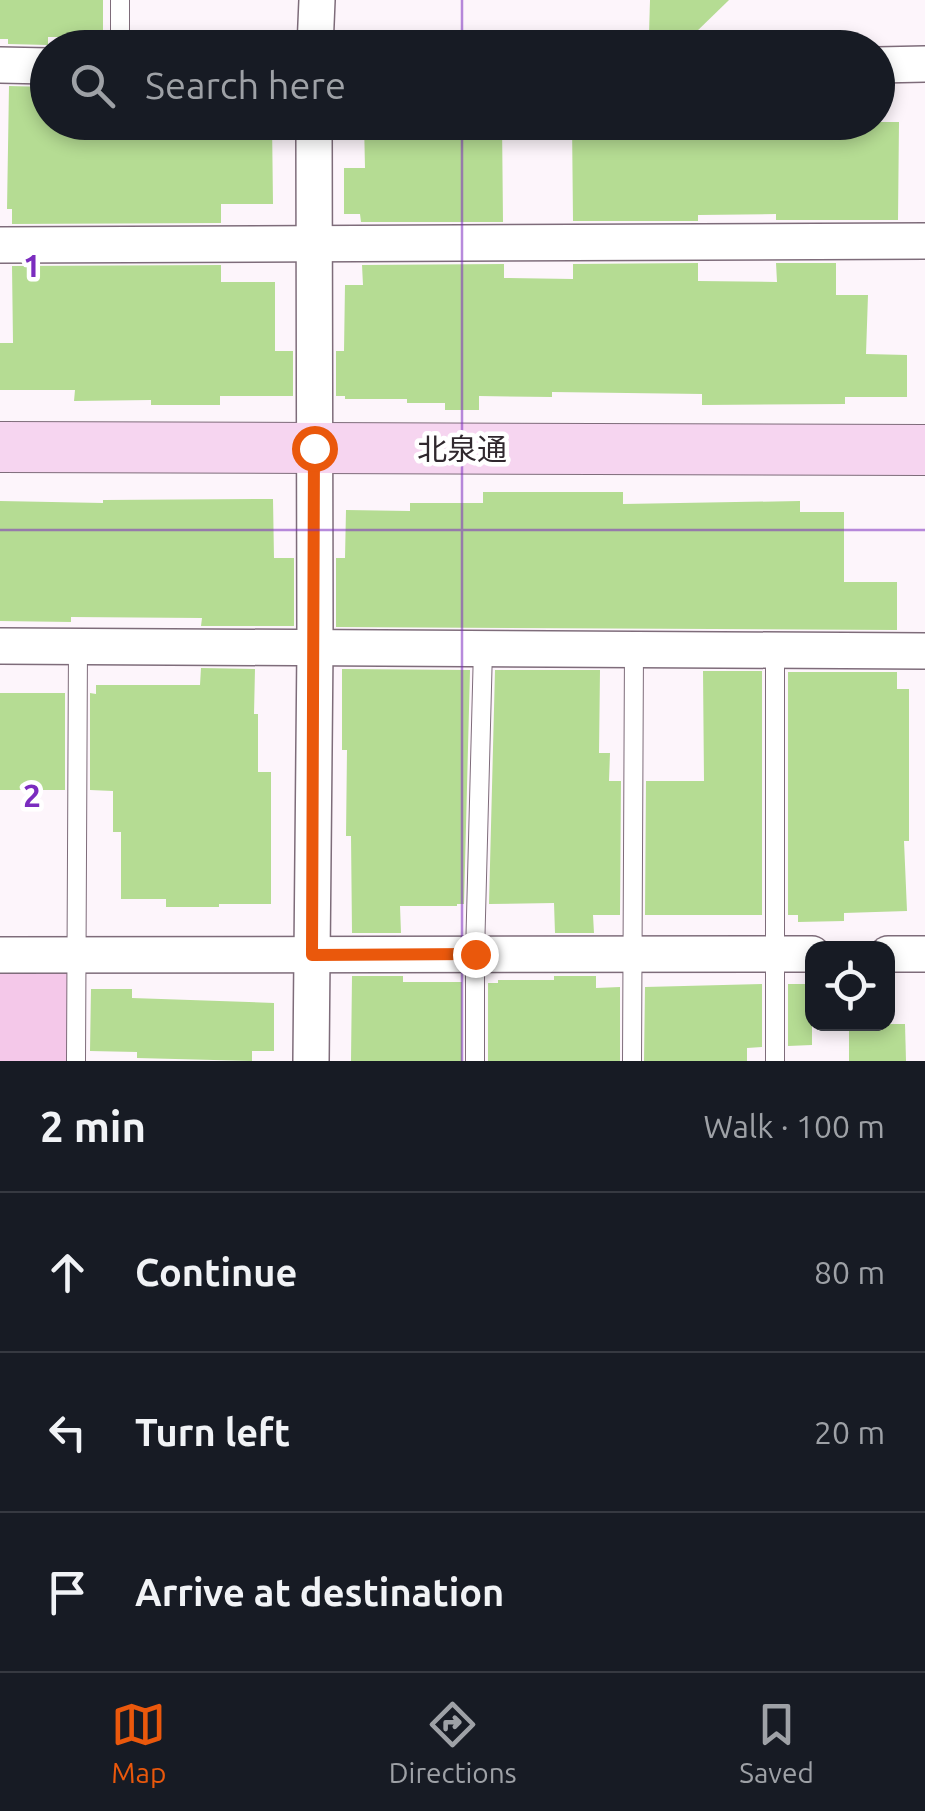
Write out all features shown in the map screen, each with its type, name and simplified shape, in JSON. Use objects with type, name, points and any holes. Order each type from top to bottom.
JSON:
[{"type":"street","points":[[316,30],[318,0]]},
{"type":"street","points":[[895,65],[925,64]]},
{"type":"street","points":[[0,65],[30,66]]},
{"type":"street","points":[[311,1061],[314,140]]},
{"type":"street","points":[[0,245],[925,241]]},
{"type":"street","name":"北泉通","points":[[0,447],[925,450]]},
{"type":"street","points":[[0,646],[925,651]]},
{"type":"street","points":[[0,956],[805,954]]},
{"type":"street","points":[[895,954],[925,954]]},
{"type":"lane","points":[[120,0],[120,30]]},
{"type":"lane","points":[[76,1061],[78,646]]},
{"type":"lane","points":[[475,1061],[483,649]]},
{"type":"lane","points":[[632,1061],[634,650]]},
{"type":"lane","points":[[774,650],[775,1061]]},
{"type":"shaded area","points":[[0,972],[68,972],[69,1061],[0,1061]]},
{"type":"building","points":[[0,0],[103,0],[103,30],[30,30],[30,45],[8,44],[8,39],[0,39]]},
{"type":"building","points":[[650,0],[729,0],[698,30],[649,30]]},
{"type":"building","points":[[9,86],[30,87],[30,140],[272,140],[273,204],[221,204],[221,223],[12,224],[12,209],[7,209]]},
{"type":"building","points":[[895,122],[899,122],[898,220],[776,220],[776,214],[698,215],[698,221],[573,221],[572,140],[895,140]]},
{"type":"building","points":[[364,140],[502,140],[503,222],[361,222],[360,214],[344,214],[344,168],[365,168]]},
{"type":"building","points":[[698,263],[698,281],[777,282],[776,263],[836,263],[836,295],[868,295],[866,354],[907,355],[907,397],[845,397],[845,404],[702,405],[702,394],[552,392],[552,397],[479,396],[479,410],[445,410],[445,403],[336,396],[336,351],[344,351],[345,285],[363,285],[362,265],[504,264],[504,278],[573,279],[573,264]]},
{"type":"building","points":[[221,265],[221,282],[275,282],[275,351],[293,351],[293,396],[220,396],[220,405],[151,405],[151,400],[74,401],[75,390],[0,390],[0,343],[13,343],[12,266]]},
{"type":"building","points":[[483,492],[623,492],[623,504],[800,501],[800,512],[844,512],[844,582],[897,582],[897,630],[336,627],[336,558],[345,558],[346,510],[410,511],[410,503],[483,503]]},
{"type":"building","points":[[273,499],[274,558],[294,558],[294,626],[201,626],[202,618],[0,621],[0,501]]},
{"type":"building","points":[[201,668],[255,669],[258,772],[271,772],[271,904],[166,907],[166,899],[121,899],[121,832],[113,832],[113,791],[90,790],[90,693],[96,694],[96,685],[200,685]]},
{"type":"building","points":[[342,669],[470,670],[464,904],[400,906],[401,933],[352,933],[351,836],[346,836],[347,750],[342,750]]},
{"type":"building","points":[[495,670],[600,670],[599,753],[610,753],[609,781],[621,781],[620,915],[593,915],[594,933],[555,933],[554,903],[489,904]]},
{"type":"building","points":[[703,671],[762,671],[762,915],[645,915],[646,781],[704,781]]},
{"type":"building","points":[[788,672],[897,672],[897,689],[909,689],[909,841],[904,841],[907,911],[844,913],[844,921],[798,922],[798,915],[788,915]]},
{"type":"building","points":[[0,693],[65,693],[65,790],[0,790]]},
{"type":"building","points":[[352,976],[403,976],[403,982],[462,982],[462,1061],[351,1061]]},
{"type":"building","points":[[554,976],[596,976],[596,988],[620,987],[620,1061],[488,1061],[488,983],[554,980]]},
{"type":"building","points":[[762,984],[762,1047],[747,1048],[747,1061],[644,1061],[645,987]]},
{"type":"building","points":[[788,984],[805,984],[805,1031],[812,1031],[812,1045],[788,1046]]},
{"type":"building","points":[[91,989],[132,989],[132,998],[274,1003],[274,1051],[252,1051],[252,1061],[137,1058],[137,1052],[90,1051]]},
{"type":"building","points":[[895,1024],[905,1024],[906,1061],[849,1061],[849,1031],[895,1031]]},
{"type":"route","points":[[314,448],[312,955],[475,954]]}]
